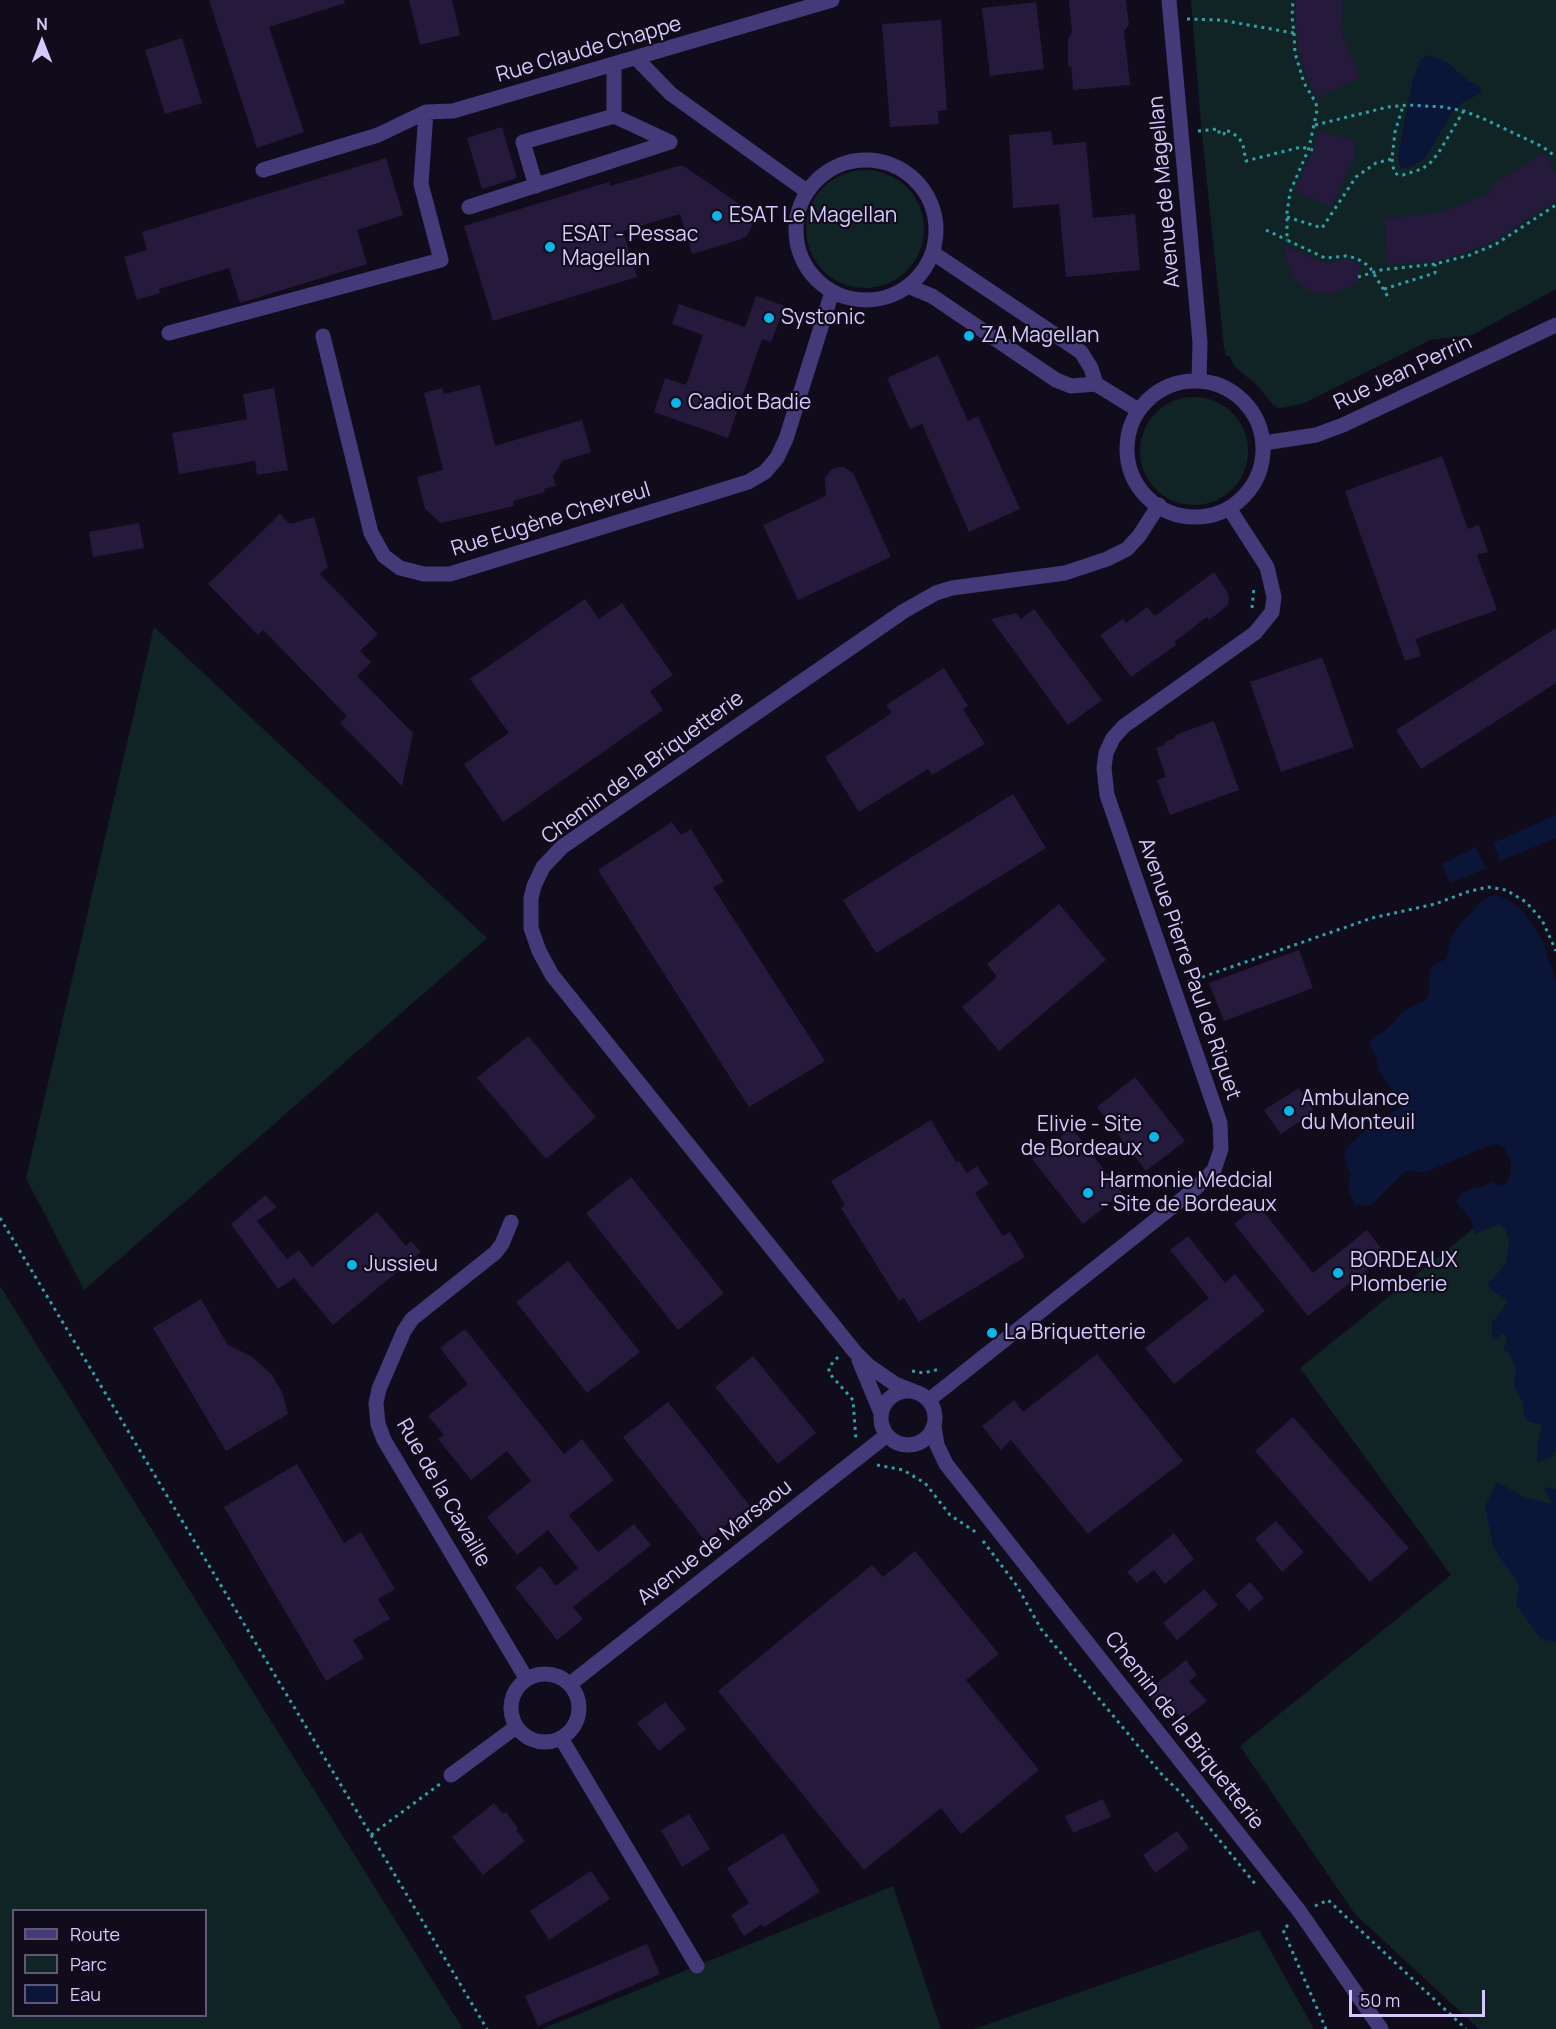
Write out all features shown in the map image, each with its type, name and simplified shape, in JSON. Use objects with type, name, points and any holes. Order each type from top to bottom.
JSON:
[{"type":"street","name":"Rue Claude Chappe","points":[[426,112],[453,111],[832,0]]},
{"type":"street","name":"Avenue de Magellan","points":[[1169,0],[1200,342],[1199,381]]},
{"type":"street","points":[[636,58],[671,94],[805,190]]},
{"type":"street","points":[[614,116],[615,65]]},
{"type":"street","points":[[169,333],[441,260],[421,184],[426,112],[378,135],[263,170]]},
{"type":"street","points":[[469,207],[536,186],[670,142],[614,116],[523,142],[536,186]]},
{"type":"street","points":[[871,159],[904,169],[929,195],[936,230],[933,253],[910,287],[889,296],[863,299],[832,292],[805,268],[794,234],[797,212],[805,190],[835,165],[871,159]]},
{"type":"street","points":[[933,253],[1081,352],[1091,368],[1096,384]]},
{"type":"street","points":[[910,287],[932,296],[1056,380],[1071,386],[1096,384],[1138,410]]},
{"type":"street","name":"Rue Eugène Chevreul","points":[[323,336],[371,533],[384,556],[400,568],[424,574],[450,573],[748,482],[765,472],[777,458],[786,439],[832,292]]},
{"type":"street","name":"Rue Jean Perrin","points":[[1264,443],[1316,435],[1343,425],[1556,325]]},
{"type":"street","points":[[1199,381],[1230,390],[1253,412],[1264,443],[1260,472],[1248,492],[1229,508],[1214,515],[1179,516],[1147,499],[1130,472],[1127,440],[1138,410],[1165,387],[1199,381]]},
{"type":"street","name":"Chemin de la Briquetterie","points":[[1159,505],[1139,536],[1127,549],[1107,560],[1065,573],[952,588],[936,593],[904,611],[562,847],[543,867],[534,885],[531,898],[531,927],[539,951],[552,975],[855,1352],[869,1366],[895,1384],[929,1400],[935,1417],[937,1445],[946,1464],[1300,1912],[1381,2029]]},
{"type":"street","name":"Avenue Pierre Paul de Riquet","points":[[929,1400],[1196,1188],[1214,1170],[1221,1149],[1220,1123],[1107,795],[1104,768],[1106,753],[1113,738],[1124,726],[1255,633],[1272,612],[1274,597],[1267,567],[1229,508]]},
{"type":"street","name":"Rue de la Cavaille","points":[[511,1222],[502,1244],[495,1253],[412,1319],[404,1330],[379,1389],[376,1403],[378,1424],[384,1440],[526,1678]]},
{"type":"street","name":"Chemin de la Briquetterie","points":[[855,1352],[872,1387],[887,1435],[893,1440],[946,1464]]},
{"type":"street","points":[[881,1413],[884,1405],[896,1393],[913,1391]]},
{"type":"street","points":[[907,1445],[923,1440],[934,1426]]},
{"type":"street","name":"Avenue de Marsaou","points":[[570,1684],[887,1435]]},
{"type":"street","points":[[549,1673],[561,1677],[570,1684],[576,1692],[579,1713],[570,1732],[561,1738],[541,1742],[531,1740],[516,1727],[511,1717],[512,1695],[526,1678],[549,1673]]},
{"type":"street","points":[[451,1775],[516,1727]]},
{"type":"street","points":[[561,1738],[697,1966]]},
{"type":"path","points":[[1287,240],[1290,192],[1311,149],[1316,103],[1301,73],[1295,53],[1293,0]]},
{"type":"path","points":[[1170,18],[1220,20],[1294,33]]},
{"type":"path","points":[[1315,125],[1366,111],[1404,105],[1443,107],[1462,111],[1543,147],[1556,157]]},
{"type":"path","points":[[1404,105],[1395,132],[1392,159],[1394,172],[1398,175],[1422,169],[1431,162],[1462,111]]},
{"type":"path","points":[[1181,133],[1219,129],[1219,134],[1224,134],[1225,130],[1231,132],[1244,145],[1246,161],[1294,149],[1311,149]]},
{"type":"path","points":[[1287,217],[1322,228],[1356,177],[1376,163],[1392,159]]},
{"type":"path","points":[[1358,277],[1374,272],[1435,264],[1470,255],[1496,244],[1556,205]]},
{"type":"path","points":[[1266,230],[1325,258],[1346,256],[1356,258],[1370,266],[1390,300]]},
{"type":"path","points":[[1384,289],[1435,273],[1435,264]]},
{"type":"path","points":[[1173,989],[1372,918],[1435,904],[1488,887],[1506,890],[1526,902],[1542,920],[1556,951]]},
{"type":"path","points":[[0,1218],[487,2029]]},
{"type":"path","points":[[371,1835],[451,1775]]},
{"type":"path","points":[[1326,2029],[1283,1930],[1300,1912],[1328,1900],[1466,2029]]},
{"type":"green space","points":[[1191,0],[1556,0],[1556,289],[1472,335],[1430,340],[1302,404],[1278,408],[1273,405],[1259,387],[1234,366],[1230,356],[1226,356],[1224,347]]},
{"type":"green space","points":[[865,170],[888,175],[907,187],[919,206],[924,229],[919,252],[907,271],[888,283],[865,288],[842,283],[823,271],[811,252],[806,229],[811,206],[823,187],[842,175]]},
{"type":"green space","points":[[1194,397],[1215,401],[1232,413],[1244,430],[1248,451],[1244,472],[1232,489],[1215,501],[1194,505],[1173,501],[1156,489],[1144,472],[1140,451],[1144,430],[1156,413],[1173,401]]},
{"type":"green space","points":[[154,627],[487,938],[84,1290],[26,1178]]},
{"type":"green space","points":[[1556,1172],[1556,2029],[1479,2029],[1355,1914],[1240,1746],[1451,1575],[1300,1368],[1473,1229]]},
{"type":"green space","points":[[0,1286],[463,2029],[0,2029]]},
{"type":"green space","points":[[893,1886],[941,2029],[542,2029]]},
{"type":"green space","points":[[1259,1930],[1314,2029],[974,2029]]},
{"type":"water","points":[[1430,55],[1448,63],[1467,80],[1480,87],[1481,93],[1462,103],[1451,114],[1423,160],[1407,168],[1400,167],[1398,156],[1413,79],[1421,59]]},
{"type":"water","points":[[1556,815],[1556,838],[1500,861],[1493,843]]},
{"type":"water","points":[[1476,847],[1486,869],[1450,883],[1442,864]]},
{"type":"water","points":[[1497,895],[1520,908],[1528,919],[1542,940],[1556,982],[1556,1452],[1554,1451],[1553,1457],[1537,1462],[1542,1424],[1530,1422],[1524,1416],[1523,1404],[1514,1385],[1516,1369],[1510,1354],[1503,1349],[1507,1339],[1503,1333],[1495,1340],[1492,1339],[1492,1323],[1508,1301],[1490,1289],[1488,1284],[1506,1264],[1509,1241],[1506,1230],[1499,1224],[1475,1234],[1470,1218],[1456,1202],[1462,1193],[1470,1189],[1485,1186],[1492,1181],[1501,1186],[1507,1183],[1511,1171],[1511,1160],[1503,1147],[1495,1144],[1485,1147],[1426,1172],[1406,1171],[1371,1205],[1355,1205],[1348,1188],[1351,1174],[1344,1153],[1348,1146],[1375,1122],[1400,1108],[1391,1087],[1379,1072],[1375,1054],[1369,1045],[1373,1037],[1382,1033],[1404,1010],[1426,1000],[1429,993],[1430,971],[1434,965],[1446,959],[1451,937],[1475,907],[1490,896]]},
{"type":"water","points":[[1497,1482],[1524,1497],[1552,1504],[1544,1487],[1556,1489],[1556,1642],[1541,1639],[1516,1605],[1519,1584],[1494,1549],[1485,1506]]},
{"type":"building","points":[[209,0],[344,0],[345,3],[269,27],[304,132],[257,148]]},
{"type":"building","points":[[409,0],[452,0],[460,35],[420,45]]},
{"type":"building","points":[[1069,0],[1126,0],[1129,25],[1124,31],[1130,85],[1073,90],[1071,66],[1068,67],[1068,39],[1072,32]]},
{"type":"building","points":[[1296,0],[1343,0],[1341,33],[1360,77],[1317,99],[1298,50]]},
{"type":"building","points":[[1036,2],[1044,69],[990,76],[982,8]]},
{"type":"building","points":[[941,20],[947,110],[938,111],[939,124],[890,127],[882,24]]},
{"type":"building","points":[[182,38],[202,103],[165,114],[145,50]]},
{"type":"building","points":[[502,127],[517,178],[482,189],[467,138]]},
{"type":"building","points":[[1051,131],[1053,145],[1086,142],[1093,218],[1135,214],[1140,270],[1066,277],[1059,204],[1013,208],[1009,135]]},
{"type":"building","points":[[1318,131],[1356,141],[1353,160],[1331,207],[1294,191],[1315,146]]},
{"type":"building","points":[[1544,153],[1556,172],[1556,201],[1492,242],[1470,251],[1437,261],[1388,264],[1384,218],[1428,214],[1451,208],[1492,192],[1489,187]]},
{"type":"building","points":[[386,158],[403,215],[357,230],[367,264],[240,303],[229,268],[159,289],[160,293],[137,300],[124,257],[147,250],[142,232]]},
{"type":"building","name":"ESAT - Pessac Magellan","points":[[682,165],[747,209],[753,224],[747,236],[692,254],[680,214],[623,231],[637,277],[493,321],[464,226],[609,182],[610,186]]},
{"type":"building","points":[[1284,246],[1326,263],[1346,259],[1357,261],[1360,265],[1359,282],[1331,295],[1311,292],[1294,277]]},
{"type":"building","points":[[756,296],[785,306],[771,342],[762,339],[728,438],[654,412],[665,378],[686,385],[703,335],[672,324],[679,304],[745,327]]},
{"type":"building","points":[[938,355],[968,421],[978,416],[1020,509],[969,532],[922,424],[910,429],[887,378]]},
{"type":"building","points":[[480,385],[495,446],[582,420],[591,452],[562,461],[553,477],[556,486],[544,489],[545,492],[513,501],[514,506],[441,523],[425,509],[417,477],[443,470],[424,393],[442,388],[444,394]]},
{"type":"building","points":[[274,388],[288,470],[257,475],[255,461],[179,474],[172,433],[247,419],[243,394]]},
{"type":"building","points":[[1442,456],[1468,529],[1479,525],[1488,552],[1477,555],[1497,610],[1415,639],[1421,656],[1405,661],[1345,491]]},
{"type":"building","points":[[844,467],[853,473],[891,557],[798,600],[763,525],[826,496],[825,478],[832,469]]},
{"type":"building","points":[[280,514],[290,524],[314,517],[328,567],[320,574],[378,634],[360,651],[371,662],[357,676],[413,733],[402,786],[340,723],[347,716],[263,630],[258,635],[208,584]]},
{"type":"building","points":[[139,523],[144,548],[93,557],[89,532]]},
{"type":"building","points":[[1214,572],[1228,593],[1227,606],[1209,620],[1207,617],[1174,642],[1176,645],[1131,677],[1100,635],[1123,619],[1126,623],[1147,607],[1155,616]]},
{"type":"building","points":[[585,599],[599,619],[622,603],[673,675],[650,691],[663,710],[503,822],[464,764],[509,733],[470,679]]},
{"type":"building","points":[[1034,609],[1102,700],[1068,725],[991,619],[1016,613],[1021,619]]},
{"type":"building","points":[[1556,628],[1556,683],[1421,769],[1396,730]]},
{"type":"building","points":[[1322,657],[1354,747],[1281,772],[1250,682]]},
{"type":"building","points":[[944,668],[968,706],[963,709],[985,744],[932,775],[928,769],[859,812],[825,757],[892,713],[886,705]]},
{"type":"building","points":[[1214,721],[1239,790],[1170,815],[1157,780],[1166,777],[1156,748],[1175,738],[1175,735]]},
{"type":"building","points":[[1013,794],[1046,848],[876,953],[843,900]]},
{"type":"building","points":[[672,822],[681,835],[691,829],[724,882],[713,887],[825,1061],[749,1107],[598,870]]},
{"type":"building","points":[[1059,904],[1106,960],[999,1051],[962,1007],[997,977],[987,964]]},
{"type":"building","points":[[1299,950],[1313,988],[1224,1021],[1209,983]]},
{"type":"building","points":[[528,1036],[596,1117],[546,1159],[477,1078]]},
{"type":"building","points":[[1135,1077],[1185,1141],[1146,1171],[1097,1107]]},
{"type":"building","name":"Ambulance du Monteuil","points":[[1299,1088],[1314,1112],[1281,1134],[1264,1110]]},
{"type":"building","points":[[931,1120],[956,1162],[959,1161],[967,1173],[977,1166],[989,1184],[975,1193],[1003,1236],[1010,1232],[1025,1257],[919,1322],[904,1298],[899,1301],[841,1208],[845,1205],[831,1181]]},
{"type":"building","points":[[1072,1128],[1122,1193],[1083,1224],[1032,1159]]},
{"type":"building","points":[[631,1177],[724,1293],[678,1330],[586,1213]]},
{"type":"building","points":[[265,1195],[277,1207],[257,1221],[287,1259],[299,1250],[312,1267],[377,1212],[406,1246],[411,1241],[421,1252],[333,1325],[294,1278],[278,1289],[231,1224]]},
{"type":"building","points":[[1258,1205],[1313,1273],[1367,1230],[1386,1255],[1308,1316],[1234,1224]]},
{"type":"building","points":[[1188,1236],[1225,1283],[1235,1274],[1265,1311],[1174,1384],[1145,1348],[1209,1298],[1170,1250]]},
{"type":"building","points":[[568,1261],[640,1352],[587,1393],[516,1302]]},
{"type":"building","points":[[201,1299],[228,1345],[251,1356],[272,1375],[282,1392],[288,1414],[226,1451],[153,1328]]},
{"type":"building","points":[[465,1329],[564,1454],[582,1439],[614,1480],[569,1515],[598,1552],[634,1524],[651,1545],[573,1607],[583,1619],[557,1640],[515,1587],[541,1566],[556,1586],[578,1568],[548,1530],[517,1555],[487,1517],[531,1481],[507,1451],[471,1480],[438,1439],[444,1435],[428,1416],[468,1384],[440,1348]]},
{"type":"building","points":[[1097,1354],[1183,1461],[1088,1534],[1011,1440],[1001,1450],[982,1426],[1014,1400],[1023,1412]]},
{"type":"building","points":[[753,1356],[816,1433],[778,1464],[715,1387]]},
{"type":"building","points":[[668,1402],[750,1506],[705,1541],[623,1437]]},
{"type":"building","points":[[1293,1417],[1409,1548],[1370,1582],[1255,1451]]},
{"type":"building","points":[[297,1464],[344,1543],[361,1532],[395,1589],[378,1599],[390,1619],[353,1640],[364,1658],[326,1681],[224,1507]]},
{"type":"building","points":[[1276,1521],[1304,1552],[1282,1572],[1255,1539]]},
{"type":"building","points":[[1174,1533],[1194,1559],[1165,1584],[1154,1570],[1137,1583],[1127,1572]]},
{"type":"building","points":[[915,1551],[999,1654],[966,1680],[1039,1770],[961,1834],[941,1808],[864,1870],[718,1691],[872,1565],[883,1577]]},
{"type":"building","points":[[1250,1582],[1264,1598],[1249,1611],[1235,1595]]},
{"type":"building","points":[[1204,1589],[1218,1605],[1177,1640],[1163,1623]]},
{"type":"building","points":[[1186,1660],[1197,1675],[1189,1681],[1207,1701],[1183,1720],[1167,1700],[1158,1707],[1146,1692]]},
{"type":"building","points":[[665,1702],[686,1729],[659,1751],[637,1723]]},
{"type":"building","points":[[1103,1799],[1111,1817],[1073,1833],[1065,1816]]},
{"type":"building","points":[[494,1803],[503,1814],[506,1812],[525,1841],[483,1875],[452,1837]]},
{"type":"building","points":[[689,1814],[710,1849],[682,1867],[661,1830]]},
{"type":"building","points":[[1177,1831],[1189,1848],[1155,1873],[1143,1855]]},
{"type":"building","points":[[783,1833],[820,1892],[764,1927],[762,1924],[744,1936],[731,1915],[749,1903],[727,1868]]},
{"type":"building","points":[[591,1871],[610,1899],[549,1940],[530,1911]]},
{"type":"building","points":[[647,1944],[660,1974],[538,2026],[525,1996]]},
{"type":"place","name":"ESAT Le Magellan","points":[[717,216]]},
{"type":"place","name":"ESAT - Pessac Magellan","points":[[550,247]]},
{"type":"place","name":"Systonic","points":[[769,318]]},
{"type":"place","name":"ZA Magellan","points":[[969,336]]},
{"type":"place","name":"Cadiot Badie","points":[[676,403]]},
{"type":"place","name":"Ambulance du Monteuil","points":[[1289,1111]]},
{"type":"place","name":"Elivie - Site de Bordeaux","points":[[1154,1137]]},
{"type":"place","name":"Harmonie Medcial - Site de Bordeaux","points":[[1088,1193]]},
{"type":"place","name":"Jussieu","points":[[352,1265]]},
{"type":"place","name":"BORDEAUX Plomberie","points":[[1338,1273]]},
{"type":"place","name":"La Briquetterie","points":[[992,1333]]}]
